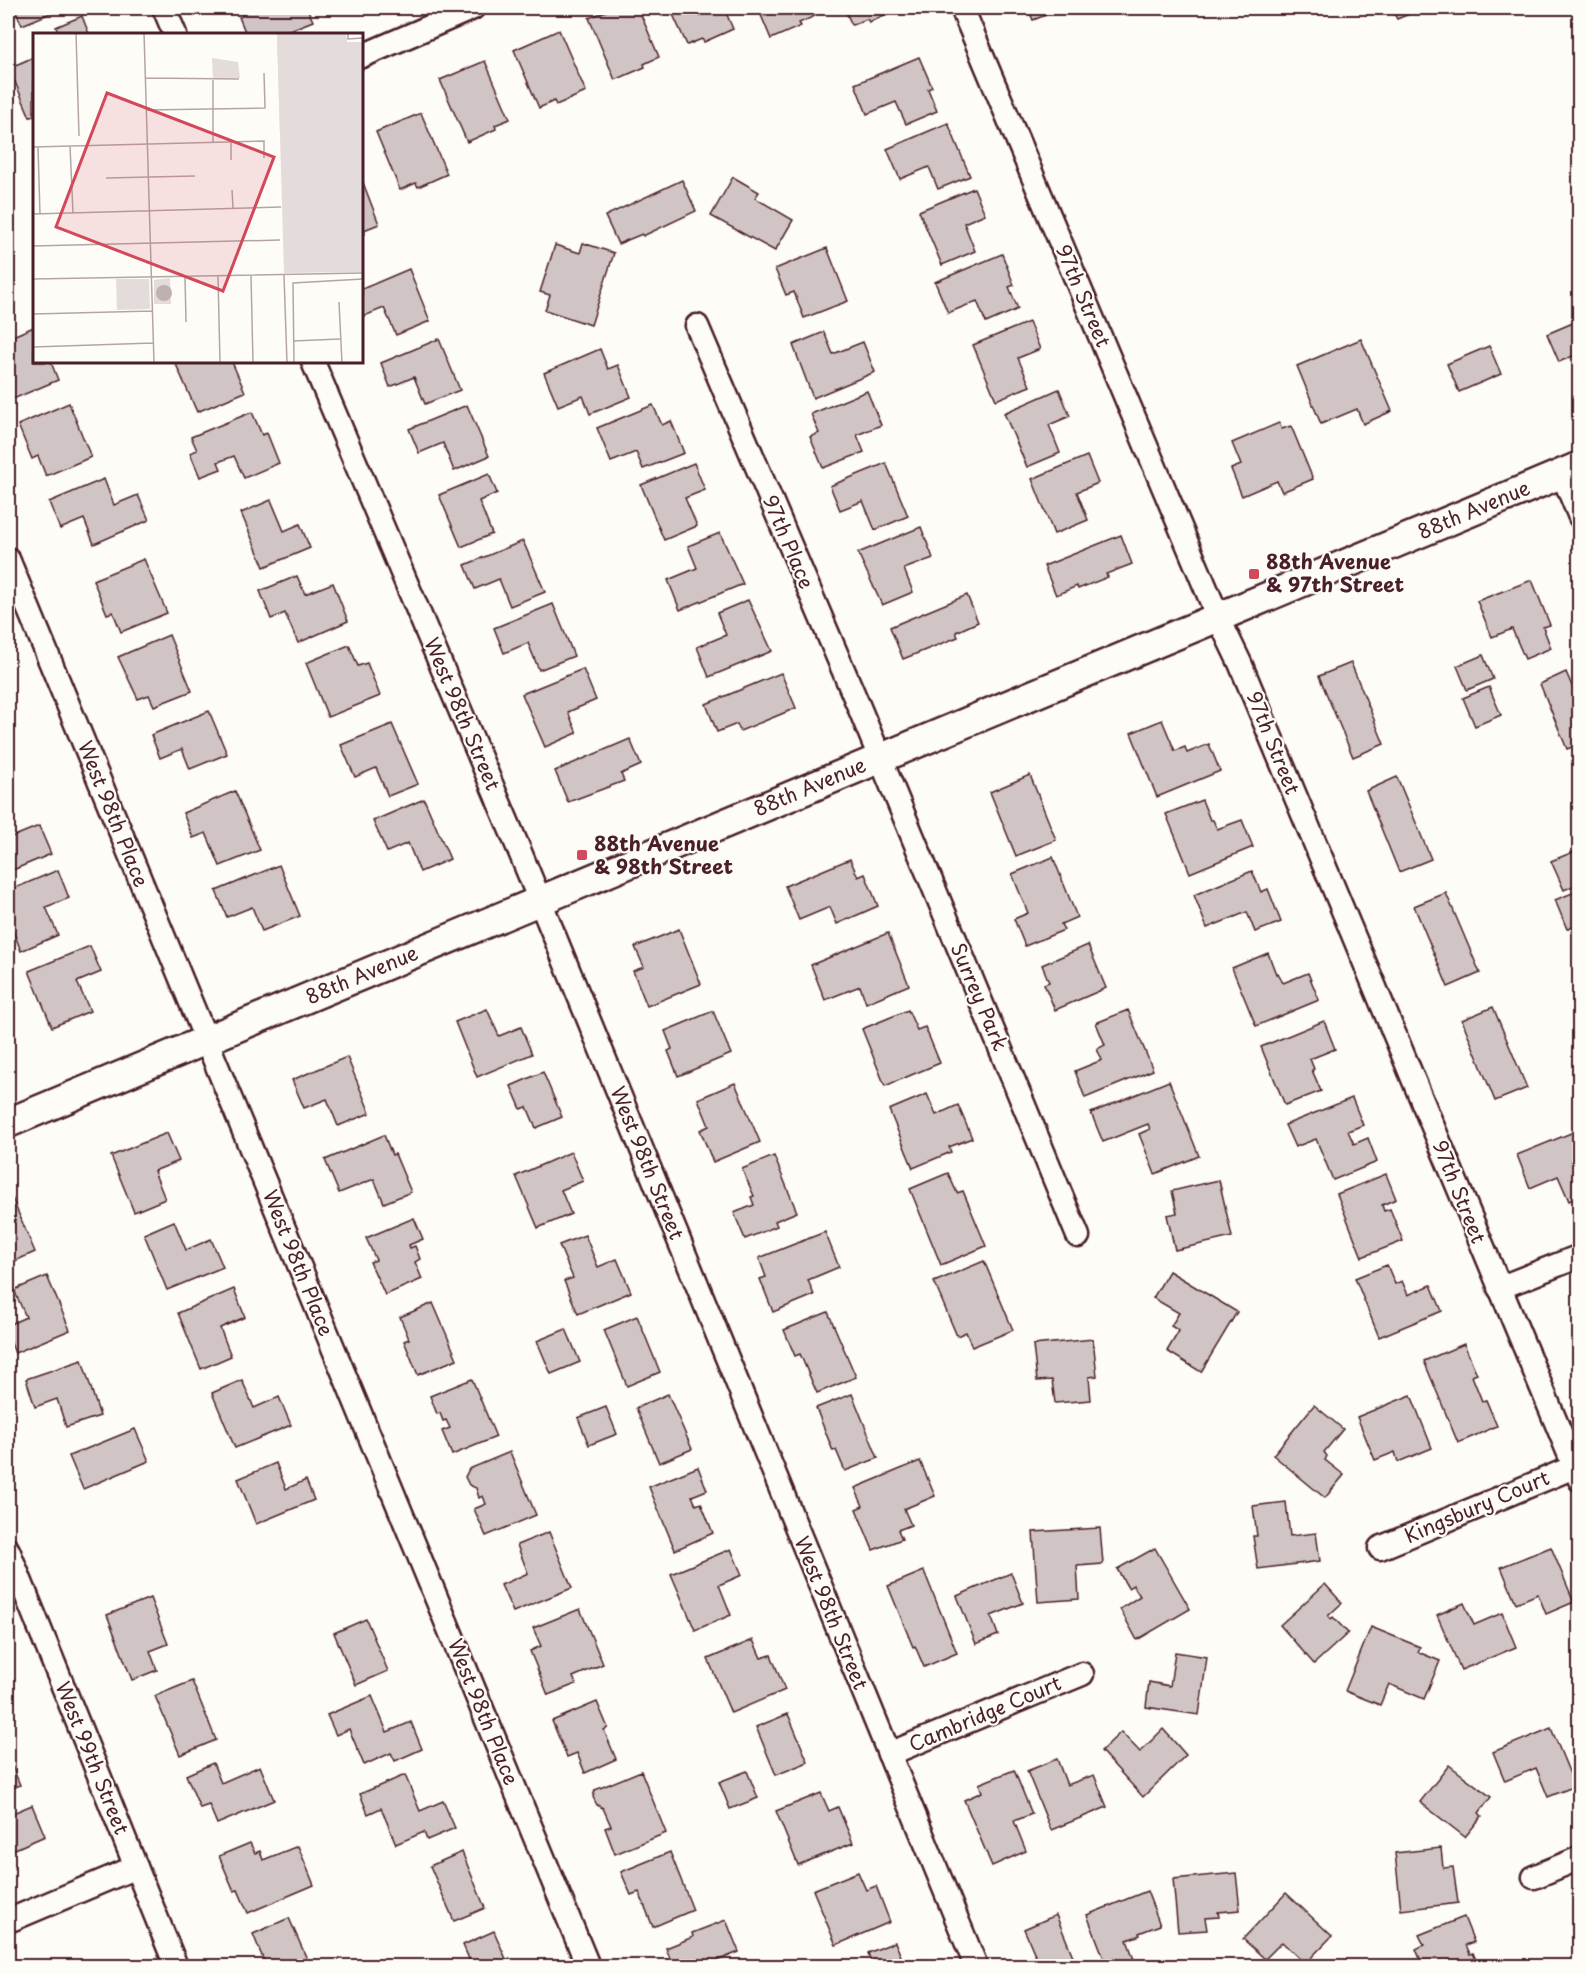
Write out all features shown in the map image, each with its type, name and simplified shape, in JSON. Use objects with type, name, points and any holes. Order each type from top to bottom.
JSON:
[{"type":"street","points":[[164,8],[175,33]]},
{"type":"street","points":[[363,56],[473,8]]},
{"type":"street","name":"97th Street","points":[[962,8],[1218,617],[1240,663],[1577,1474]]},
{"type":"street","name":"97th Place","points":[[697,326],[880,758]]},
{"type":"street","name":"West 98th Street","points":[[313,363],[540,901],[976,1966]]},
{"type":"street","points":[[1571,470],[1580,516]]},
{"type":"street","name":"88th Avenue","points":[[8,1123],[1571,470]]},
{"type":"street","name":"West 98th Place","points":[[8,559],[588,1966]]},
{"type":"street","name":"Surrey Park","points":[[880,758],[1078,1236]]},
{"type":"street","points":[[1498,1288],[1580,1256]]},
{"type":"street","name":"Kingsbury Court","points":[[1380,1548],[1577,1474]]},
{"type":"street","name":"West 99th Street","points":[[8,1551],[176,1966]]},
{"type":"street","name":"Cambridge Court","points":[[889,1754],[1082,1674]]},
{"type":"street","points":[[1533,1877],[1580,1858]]},
{"type":"street","points":[[8,1921],[136,1867]]},
{"type":"building","points":[[14,8],[63,8],[22,25]]},
{"type":"building","points":[[240,8],[307,8],[313,21],[283,33],[246,33],[239,17],[243,16]]},
{"type":"building","points":[[613,8],[638,8],[659,57],[644,64],[645,67],[615,80],[589,18]]},
{"type":"building","points":[[670,8],[724,8],[733,29],[704,42],[702,39],[687,45]]},
{"type":"building","points":[[758,8],[811,8],[815,16],[799,23],[801,26],[771,39]]},
{"type":"building","points":[[844,8],[898,9],[869,22],[867,19],[852,25]]},
{"type":"building","points":[[1028,8],[1064,8],[1033,20]]},
{"type":"building","points":[[1391,8],[1424,8],[1397,19]]},
{"type":"building","points":[[82,16],[89,33],[59,33],[56,27]]},
{"type":"building","points":[[559,30],[586,92],[556,105],[554,101],[539,108],[514,50]]},
{"type":"building","points":[[33,57],[33,116],[30,117],[9,68]]},
{"type":"building","points":[[919,57],[932,87],[928,89],[937,111],[906,124],[896,102],[867,114],[855,84]]},
{"type":"building","points":[[485,61],[510,119],[495,125],[496,129],[467,142],[440,80]]},
{"type":"building","points":[[421,113],[447,174],[418,187],[416,183],[400,190],[376,132]]},
{"type":"building","points":[[948,123],[970,176],[938,189],[929,167],[900,179],[887,149]]},
{"type":"building","points":[[733,177],[759,192],[755,198],[793,220],[775,251],[711,216]]},
{"type":"building","points":[[682,180],[696,211],[643,236],[642,234],[618,244],[605,216]]},
{"type":"building","points":[[363,183],[379,224],[364,230],[365,234],[363,235]]},
{"type":"building","points":[[974,188],[985,214],[964,223],[975,251],[942,265],[919,211]]},
{"type":"building","points":[[583,243],[614,253],[591,325],[545,310],[550,295],[540,292],[555,245],[580,253]]},
{"type":"building","points":[[827,248],[848,301],[804,318],[794,292],[786,295],[775,269]]},
{"type":"building","points":[[1002,254],[1014,285],[1009,287],[1018,309],[986,323],[977,301],[948,313],[935,282]]},
{"type":"building","points":[[409,269],[430,321],[396,335],[384,308],[363,317],[363,289]]},
{"type":"building","points":[[1580,320],[1580,353],[1559,362],[1547,334]]},
{"type":"building","points":[[1029,322],[1040,349],[1018,358],[1030,386],[996,400],[973,345]]},
{"type":"building","points":[[33,327],[33,363],[51,363],[58,380],[13,399],[8,385],[8,338]]},
{"type":"building","points":[[824,332],[833,354],[863,342],[875,372],[813,398],[793,345]]},
{"type":"building","points":[[439,339],[460,390],[425,404],[414,377],[390,387],[381,363]]},
{"type":"building","points":[[1361,339],[1392,411],[1363,424],[1357,409],[1321,424],[1297,366]]},
{"type":"building","points":[[1489,346],[1501,374],[1459,392],[1447,364]]},
{"type":"building","points":[[600,349],[608,369],[618,365],[631,397],[590,414],[583,396],[558,406],[544,373]]},
{"type":"building","points":[[175,363],[232,363],[245,392],[197,412]]},
{"type":"building","points":[[1059,389],[1070,416],[1049,425],[1060,453],[1027,467],[1004,413]]},
{"type":"building","points":[[867,391],[881,425],[857,435],[864,452],[823,468],[810,437],[819,433],[811,414]]},
{"type":"building","points":[[69,403],[91,457],[46,476],[38,456],[32,459],[18,425]]},
{"type":"building","points":[[467,405],[489,456],[454,471],[443,443],[419,453],[409,429]]},
{"type":"building","points":[[653,405],[662,425],[671,421],[684,453],[643,469],[636,452],[611,462],[597,428]]},
{"type":"building","points":[[252,412],[262,435],[267,433],[279,463],[244,478],[234,456],[218,462],[221,469],[200,477],[190,453],[197,450],[191,437]]},
{"type":"building","points":[[1279,423],[1282,429],[1291,426],[1313,479],[1282,492],[1277,481],[1242,496],[1231,469],[1241,465],[1232,443]]},
{"type":"building","points":[[1087,456],[1098,483],[1077,492],[1088,520],[1054,534],[1032,479]]},
{"type":"building","points":[[694,463],[705,490],[685,498],[697,526],[664,540],[641,485]]},
{"type":"building","points":[[886,463],[908,516],[875,530],[863,501],[840,510],[830,486]]},
{"type":"building","points":[[489,474],[497,493],[479,501],[492,534],[461,547],[439,495]]},
{"type":"building","points":[[104,479],[114,505],[138,495],[149,520],[94,544],[84,519],[60,529],[49,502]]},
{"type":"building","points":[[271,500],[284,531],[300,524],[310,548],[264,567],[241,513]]},
{"type":"building","points":[[921,527],[933,558],[904,569],[913,592],[882,605],[858,553]]},
{"type":"building","points":[[720,533],[743,584],[680,610],[668,580],[697,568],[688,546]]},
{"type":"building","points":[[1121,535],[1132,564],[1106,574],[1108,577],[1056,595],[1044,566]]},
{"type":"building","points":[[523,541],[545,592],[510,606],[499,579],[475,589],[465,565]]},
{"type":"building","points":[[144,559],[167,613],[121,632],[113,612],[107,614],[93,580]]},
{"type":"building","points":[[297,576],[305,594],[333,583],[348,621],[298,643],[285,613],[271,619],[260,591]]},
{"type":"building","points":[[1532,580],[1550,625],[1543,627],[1551,648],[1525,659],[1512,629],[1492,637],[1477,601]]},
{"type":"building","points":[[967,595],[978,622],[956,632],[958,637],[903,659],[890,627]]},
{"type":"building","points":[[748,600],[772,651],[709,677],[697,647],[726,635],[717,613]]},
{"type":"building","points":[[553,604],[574,656],[539,670],[528,643],[504,653],[494,628]]},
{"type":"building","points":[[169,635],[192,691],[154,706],[149,695],[138,699],[118,657]]},
{"type":"building","points":[[349,645],[358,666],[367,663],[380,696],[328,717],[306,663]]},
{"type":"building","points":[[1483,655],[1493,679],[1467,690],[1457,666]]},
{"type":"building","points":[[1351,663],[1384,744],[1353,757],[1319,676]]},
{"type":"building","points":[[583,669],[596,700],[568,712],[577,733],[545,747],[522,694]]},
{"type":"building","points":[[1566,672],[1575,693],[1578,691],[1580,695],[1580,744],[1567,749],[1540,684]]},
{"type":"building","points":[[781,673],[796,708],[740,731],[737,724],[717,732],[706,704]]},
{"type":"building","points":[[1489,687],[1501,715],[1475,726],[1463,698]]},
{"type":"building","points":[[209,711],[227,754],[190,769],[182,749],[160,758],[151,735]]},
{"type":"building","points":[[1162,720],[1175,751],[1185,747],[1187,753],[1209,744],[1220,771],[1157,797],[1131,733]]},
{"type":"building","points":[[392,724],[418,784],[388,796],[376,768],[355,777],[341,745]]},
{"type":"building","points":[[630,739],[641,765],[621,774],[624,781],[568,802],[555,771]]},
{"type":"building","points":[[1030,775],[1056,840],[1016,856],[990,792]]},
{"type":"building","points":[[1397,777],[1431,859],[1399,872],[1366,791]]},
{"type":"building","points":[[235,791],[260,850],[220,866],[206,833],[193,838],[183,813]]},
{"type":"building","points":[[424,799],[450,859],[420,872],[408,843],[387,852],[373,821]]},
{"type":"building","points":[[1202,800],[1210,820],[1213,820],[1217,829],[1242,820],[1253,847],[1190,873],[1166,814]]},
{"type":"building","points":[[39,826],[51,854],[8,872],[8,827],[12,837]]},
{"type":"building","points":[[1578,850],[1580,883],[1564,890],[1551,861]]},
{"type":"building","points":[[1053,857],[1077,917],[1061,924],[1064,930],[1025,946],[1014,919],[1028,913],[1012,874]]},
{"type":"building","points":[[850,859],[858,877],[865,874],[878,906],[837,924],[830,907],[799,920],[785,886]]},
{"type":"building","points":[[279,865],[300,916],[262,931],[252,907],[227,917],[216,891]]},
{"type":"building","points":[[58,870],[69,898],[46,907],[58,935],[21,951],[8,918],[8,891]]},
{"type":"building","points":[[1252,871],[1261,892],[1268,889],[1281,922],[1255,932],[1247,912],[1207,928],[1194,895]]},
{"type":"building","points":[[1580,890],[1580,924],[1567,929],[1555,900]]},
{"type":"building","points":[[1446,893],[1480,973],[1448,987],[1414,906]]},
{"type":"building","points":[[679,929],[701,984],[647,1006],[633,971],[644,967],[635,947]]},
{"type":"building","points":[[888,933],[909,985],[866,1003],[860,986],[825,1000],[811,965]]},
{"type":"building","points":[[1088,945],[1106,988],[1055,1010],[1044,984],[1049,982],[1042,965]]},
{"type":"building","points":[[90,946],[101,972],[77,982],[90,1011],[52,1027],[29,971]]},
{"type":"building","points":[[1268,953],[1276,974],[1278,973],[1283,983],[1308,973],[1319,1000],[1256,1026],[1232,968]]},
{"type":"building","points":[[1493,1007],[1527,1088],[1495,1101],[1462,1020]]},
{"type":"building","points":[[487,1009],[499,1036],[521,1027],[532,1054],[477,1077],[455,1022]]},
{"type":"building","points":[[908,1010],[917,1030],[925,1027],[940,1063],[885,1086],[862,1029]]},
{"type":"building","points":[[1128,1010],[1153,1070],[1085,1098],[1075,1071],[1102,1060],[1097,1049],[1105,1045],[1096,1023]]},
{"type":"building","points":[[713,1011],[731,1054],[678,1076],[668,1051],[672,1049],[665,1031]]},
{"type":"building","points":[[1324,1021],[1335,1049],[1310,1059],[1321,1091],[1285,1105],[1261,1047]]},
{"type":"building","points":[[347,1057],[370,1113],[338,1126],[327,1099],[304,1108],[292,1080]]},
{"type":"building","points":[[543,1072],[562,1117],[536,1128],[527,1107],[521,1109],[511,1086]]},
{"type":"building","points":[[1169,1081],[1199,1156],[1155,1174],[1139,1134],[1150,1129],[1148,1124],[1103,1142],[1091,1113]]},
{"type":"building","points":[[735,1083],[760,1142],[713,1162],[700,1130],[709,1126],[698,1099]]},
{"type":"building","points":[[927,1094],[936,1115],[958,1105],[972,1138],[949,1147],[951,1152],[913,1168],[889,1110]]},
{"type":"building","points":[[1352,1098],[1363,1125],[1348,1131],[1354,1144],[1368,1138],[1377,1162],[1333,1180],[1316,1139],[1295,1147],[1285,1125]]},
{"type":"building","points":[[1576,1131],[1580,1139],[1580,1196],[1569,1201],[1558,1176],[1530,1188],[1517,1155]]},
{"type":"building","points":[[167,1133],[179,1161],[154,1171],[165,1199],[134,1212],[111,1156]]},
{"type":"building","points":[[384,1135],[392,1155],[395,1154],[411,1192],[384,1203],[374,1179],[339,1193],[325,1160]]},
{"type":"building","points":[[571,1152],[583,1181],[561,1190],[571,1214],[538,1228],[516,1176]]},
{"type":"building","points":[[774,1156],[797,1212],[775,1221],[777,1226],[745,1239],[734,1213],[754,1205],[751,1197],[754,1196],[742,1169]]},
{"type":"building","points":[[948,1173],[957,1193],[963,1191],[986,1246],[941,1265],[910,1189]]},
{"type":"building","points":[[1386,1174],[1396,1199],[1382,1205],[1384,1211],[1390,1209],[1403,1241],[1362,1257],[1337,1194]]},
{"type":"building","points":[[1219,1180],[1232,1237],[1175,1250],[1167,1215],[1177,1213],[1172,1191]]},
{"type":"building","points":[[12,1198],[35,1252],[8,1264],[8,1200]]},
{"type":"building","points":[[414,1218],[423,1239],[409,1245],[410,1248],[415,1246],[420,1259],[415,1262],[422,1279],[385,1295],[370,1262],[376,1260],[366,1238]]},
{"type":"building","points":[[174,1221],[186,1250],[211,1239],[223,1267],[167,1290],[144,1234]]},
{"type":"building","points":[[825,1232],[839,1267],[808,1280],[814,1295],[773,1312],[760,1279],[766,1277],[759,1258]]},
{"type":"building","points":[[585,1235],[598,1267],[617,1259],[631,1292],[578,1314],[564,1281],[573,1278],[559,1245]]},
{"type":"building","points":[[984,1261],[1013,1330],[972,1347],[966,1332],[957,1336],[934,1282]]},
{"type":"building","points":[[1387,1265],[1395,1284],[1402,1281],[1408,1295],[1431,1285],[1442,1311],[1379,1337],[1355,1278]]},
{"type":"building","points":[[1169,1271],[1237,1312],[1201,1372],[1167,1351],[1179,1331],[1171,1326],[1179,1313],[1153,1298]]},
{"type":"building","points":[[47,1276],[70,1330],[15,1353],[8,1336],[8,1325],[26,1317],[14,1290]]},
{"type":"building","points":[[234,1289],[245,1317],[220,1328],[231,1356],[201,1369],[178,1313]]},
{"type":"building","points":[[433,1303],[457,1359],[418,1375],[404,1341],[409,1339],[400,1317]]},
{"type":"building","points":[[828,1312],[856,1377],[817,1393],[800,1354],[795,1356],[784,1330]]},
{"type":"building","points":[[637,1316],[660,1372],[627,1386],[604,1330]]},
{"type":"building","points":[[566,1329],[580,1362],[551,1374],[537,1341]]},
{"type":"building","points":[[1093,1339],[1097,1376],[1089,1377],[1091,1400],[1055,1403],[1052,1380],[1037,1381],[1033,1345]]},
{"type":"building","points":[[1464,1344],[1477,1374],[1472,1376],[1482,1401],[1486,1400],[1497,1426],[1458,1443],[1424,1361]]},
{"type":"building","points":[[82,1360],[100,1416],[66,1427],[57,1399],[35,1407],[26,1379]]},
{"type":"building","points":[[472,1379],[496,1437],[452,1455],[442,1431],[450,1428],[446,1420],[443,1421],[440,1413],[437,1414],[430,1396]]},
{"type":"building","points":[[242,1380],[254,1408],[279,1397],[291,1425],[235,1448],[212,1393]]},
{"type":"building","points":[[668,1394],[692,1449],[659,1463],[636,1408]]},
{"type":"building","points":[[852,1394],[878,1458],[845,1471],[836,1450],[833,1451],[816,1408]]},
{"type":"building","points":[[1411,1395],[1432,1448],[1398,1462],[1395,1452],[1375,1460],[1357,1417]]},
{"type":"building","points":[[1314,1405],[1343,1429],[1324,1452],[1327,1456],[1325,1460],[1344,1475],[1325,1498],[1273,1455]]},
{"type":"building","points":[[606,1407],[617,1434],[589,1445],[578,1418]]},
{"type":"building","points":[[135,1429],[149,1461],[83,1489],[69,1456]]},
{"type":"building","points":[[510,1452],[536,1515],[486,1536],[474,1509],[486,1504],[483,1496],[479,1498],[476,1488],[469,1485],[465,1477],[469,1469]]},
{"type":"building","points":[[920,1461],[935,1496],[904,1509],[911,1525],[898,1530],[902,1539],[873,1550],[856,1509],[863,1506],[855,1488]]},
{"type":"building","points":[[276,1463],[286,1489],[306,1480],[314,1500],[256,1524],[238,1479]]},
{"type":"building","points":[[698,1467],[707,1490],[692,1496],[696,1505],[701,1503],[713,1533],[675,1550],[649,1487]]},
{"type":"building","points":[[1286,1502],[1290,1536],[1316,1533],[1320,1561],[1258,1569],[1253,1536],[1257,1536],[1253,1506]]},
{"type":"building","points":[[1100,1528],[1103,1564],[1077,1566],[1079,1599],[1038,1602],[1033,1532]]},
{"type":"building","points":[[549,1532],[572,1588],[513,1612],[501,1585],[528,1573],[517,1545]]},
{"type":"building","points":[[1551,1547],[1574,1602],[1546,1614],[1538,1594],[1516,1603],[1501,1567]]},
{"type":"building","points":[[1155,1548],[1190,1609],[1137,1640],[1120,1609],[1140,1596],[1133,1585],[1128,1588],[1117,1569]]},
{"type":"building","points":[[731,1549],[742,1575],[719,1585],[731,1615],[695,1630],[671,1574]]},
{"type":"building","points":[[924,1571],[957,1653],[924,1667],[915,1646],[913,1647],[888,1586]]},
{"type":"building","points":[[1011,1573],[1023,1603],[991,1616],[998,1635],[976,1644],[957,1596]]},
{"type":"building","points":[[1325,1584],[1342,1603],[1328,1616],[1331,1619],[1333,1617],[1348,1633],[1314,1664],[1280,1625]]},
{"type":"building","points":[[150,1598],[168,1644],[150,1651],[157,1670],[132,1680],[107,1615]]},
{"type":"building","points":[[1464,1603],[1474,1625],[1502,1613],[1516,1647],[1461,1670],[1437,1615]]},
{"type":"building","points":[[580,1609],[603,1664],[573,1677],[576,1684],[548,1695],[530,1651],[541,1646],[533,1628]]},
{"type":"building","points":[[366,1619],[388,1671],[356,1685],[334,1633]]},
{"type":"building","points":[[1371,1627],[1420,1647],[1418,1652],[1440,1661],[1424,1699],[1389,1684],[1380,1705],[1345,1691]]},
{"type":"building","points":[[753,1640],[761,1658],[771,1655],[785,1690],[731,1713],[708,1659]]},
{"type":"building","points":[[1175,1652],[1207,1657],[1199,1715],[1146,1707],[1149,1682],[1170,1686]]},
{"type":"building","points":[[192,1681],[216,1740],[180,1755],[155,1696]]},
{"type":"building","points":[[372,1696],[387,1732],[411,1722],[422,1749],[395,1761],[391,1753],[364,1765],[349,1729],[336,1735],[327,1715]]},
{"type":"building","points":[[597,1702],[608,1728],[604,1730],[616,1759],[585,1773],[577,1753],[567,1757],[552,1721]]},
{"type":"building","points":[[788,1714],[808,1762],[776,1775],[756,1727]]},
{"type":"building","points":[[1551,1728],[1575,1786],[1548,1797],[1536,1768],[1505,1781],[1493,1752]]},
{"type":"building","points":[[1163,1729],[1186,1755],[1143,1797],[1101,1751],[1121,1732],[1140,1752]]},
{"type":"building","points":[[8,1756],[20,1785],[8,1790]]},
{"type":"building","points":[[1057,1759],[1067,1785],[1094,1775],[1107,1807],[1051,1830],[1027,1771]]},
{"type":"building","points":[[213,1763],[221,1783],[260,1766],[274,1800],[217,1824],[209,1805],[200,1808],[186,1775]]},
{"type":"building","points":[[1449,1765],[1491,1797],[1479,1813],[1482,1816],[1465,1837],[1420,1802]]},
{"type":"building","points":[[1014,1770],[1032,1814],[1014,1821],[1026,1851],[992,1866],[964,1800],[982,1792],[979,1784]]},
{"type":"building","points":[[641,1771],[666,1833],[615,1854],[605,1828],[611,1826],[603,1808],[597,1805],[593,1797],[595,1790]]},
{"type":"building","points":[[747,1771],[758,1798],[730,1809],[719,1782]]},
{"type":"building","points":[[405,1775],[420,1811],[443,1801],[455,1828],[427,1840],[424,1832],[396,1844],[381,1808],[368,1814],[360,1794]]},
{"type":"building","points":[[821,1793],[829,1811],[838,1807],[853,1843],[798,1865],[776,1811]]},
{"type":"building","points":[[32,1805],[45,1836],[8,1852],[8,1815]]},
{"type":"building","points":[[250,1843],[255,1853],[260,1851],[263,1860],[298,1846],[314,1885],[248,1913],[238,1890],[234,1891],[219,1856]]},
{"type":"building","points":[[1441,1848],[1443,1868],[1453,1867],[1458,1903],[1401,1910],[1395,1853]]},
{"type":"building","points":[[462,1852],[485,1908],[454,1921],[430,1866]]},
{"type":"building","points":[[670,1852],[693,1910],[653,1927],[639,1892],[631,1895],[621,1872]]},
{"type":"building","points":[[858,1872],[866,1890],[876,1886],[890,1922],[836,1945],[813,1890]]},
{"type":"building","points":[[1236,1873],[1240,1910],[1218,1912],[1219,1917],[1205,1918],[1207,1930],[1178,1932],[1173,1879]]},
{"type":"building","points":[[1147,1891],[1160,1925],[1127,1940],[1136,1965],[1107,1966],[1087,1915]]},
{"type":"building","points":[[1286,1893],[1332,1936],[1305,1964],[1282,1942],[1265,1959],[1243,1939]]},
{"type":"building","points":[[1056,1915],[1077,1966],[1040,1966],[1024,1929]]},
{"type":"building","points":[[1464,1917],[1474,1942],[1466,1945],[1477,1962],[1485,1966],[1423,1966],[1416,1949],[1424,1945],[1419,1935]]},
{"type":"building","points":[[289,1918],[310,1966],[266,1966],[253,1934]]},
{"type":"building","points":[[726,1920],[739,1952],[709,1964],[710,1966],[673,1966],[666,1948],[693,1937],[692,1933]]},
{"type":"building","points":[[494,1931],[509,1966],[472,1966],[463,1945]]},
{"type":"building","points":[[895,1942],[905,1966],[865,1966],[872,1964],[868,1953]]},
{"type":"place","name":"88th Avenue & 97th Street","points":[[1254,574]]},
{"type":"place","name":"88th Avenue & 98th Street","points":[[582,855]]}]
